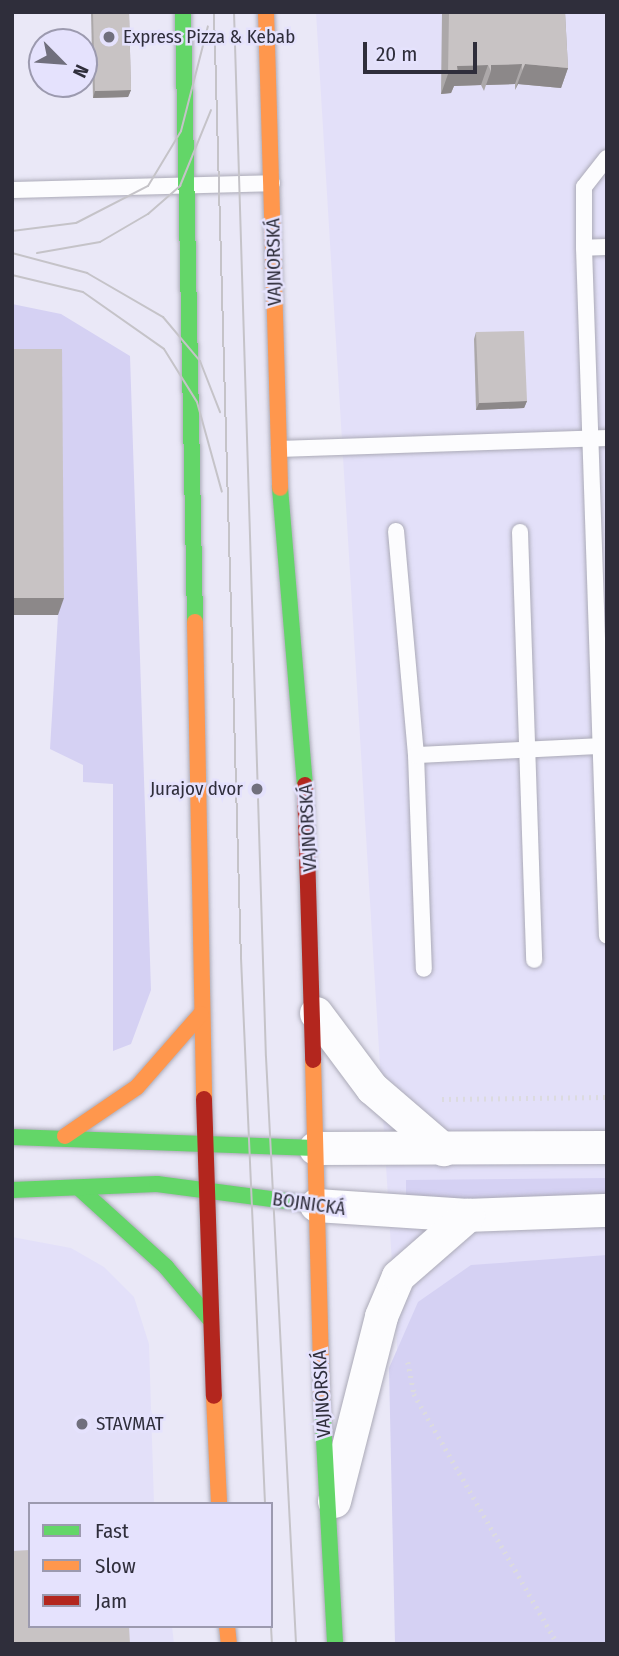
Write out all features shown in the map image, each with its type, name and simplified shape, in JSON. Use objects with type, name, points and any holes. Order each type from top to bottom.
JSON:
[{"type":"main road","points":[[183,12],[189,185],[201,1014],[209,1318],[219,1502]]},
{"type":"main road","name":"VAJNORSKÁ","points":[[266,12],[279,449],[309,824],[316,1013],[316,1205],[335,1644]]},
{"type":"main road","points":[[65,1136],[136,1087],[201,1014]]},
{"type":"main road","points":[[12,1137],[205,1141],[315,1148]]},
{"type":"main road","points":[[79,1188],[166,1267],[209,1318]]},
{"type":"main road","name":"BOJNICKÁ","points":[[12,1190],[206,1188],[316,1205]]},
{"type":"street","points":[[316,1013],[372,1088],[443,1149]]},
{"type":"street","points":[[315,1148],[607,1147]]},
{"type":"street","name":"BOJNICKÁ","points":[[316,1205],[468,1214],[607,1210]]},
{"type":"street","points":[[329,1520],[381,1316],[398,1276],[468,1214]]},
{"type":"lane","points":[[607,158],[584,187],[587,438],[607,936]]},
{"type":"lane","points":[[12,190],[272,183]]},
{"type":"lane","points":[[584,248],[607,247]]},
{"type":"lane","points":[[279,449],[607,438]]},
{"type":"lane","points":[[396,530],[416,755],[424,969]]},
{"type":"lane","points":[[520,533],[531,749],[534,960]]},
{"type":"lane","points":[[416,755],[600,746]]},
{"type":"path","points":[[434,1094],[444,1100],[607,1097]]},
{"type":"path","points":[[406,1354],[414,1394],[558,1644]]},
{"type":"shaded area","points":[[316,12],[607,12],[607,1644],[398,1362]]},
{"type":"shaded area","points":[[12,304],[61,314],[130,356],[151,990],[131,1044],[113,1051],[113,784],[83,782],[83,765],[50,749],[58,615],[12,367]]},
{"type":"shaded area","points":[[607,1178],[607,1197],[406,1202],[406,1180]]},
{"type":"shaded area","name":"STAVMAT","points":[[12,1237],[71,1248],[104,1267],[134,1297],[149,1344],[154,1502],[28,1502],[28,1628],[172,1628],[174,1644],[12,1644]]},
{"type":"shaded area","points":[[607,1255],[607,1644],[395,1644],[389,1368],[418,1302],[471,1265]]},
{"type":"building","points":[[93,12],[129,12],[131,90],[98,91],[98,28],[93,28]]},
{"type":"building","points":[[449,12],[565,12],[568,68],[525,64],[522,70],[522,64],[491,65],[491,71],[488,65],[457,66],[458,73],[448,74]]},
{"type":"building","points":[[524,331],[527,401],[479,403],[476,332]]},
{"type":"building","points":[[12,349],[62,349],[64,598],[12,598]]},
{"type":"building","points":[[28,1550],[28,1628],[129,1628],[130,1644],[12,1644],[12,1551]]},
{"type":"tram line","points":[[214,12],[241,958],[265,1502]]},
{"type":"tram line","points":[[234,12],[266,1057],[296,1644]]},
{"type":"tram line","points":[[12,231],[76,223],[148,186],[181,131],[208,26]]},
{"type":"tram line","points":[[37,253],[100,242],[148,214],[180,186],[211,110]]},
{"type":"tram line","points":[[12,253],[87,273],[163,317],[200,361],[220,412]]},
{"type":"tram line","points":[[12,275],[83,292],[164,349],[197,402],[222,492]]},
{"type":"tram line","points":[[271,1628],[272,1644]]},
{"type":"traffic: fast","points":[[183,12],[195,622]]},
{"type":"traffic: fast","points":[[280,488],[305,785]]},
{"type":"traffic: fast","points":[[12,1137],[315,1148]]},
{"type":"traffic: fast","points":[[12,1190],[157,1184],[316,1205]]},
{"type":"traffic: fast","points":[[79,1188],[166,1267],[209,1318]]},
{"type":"traffic: fast","points":[[322,1402],[335,1644]]},
{"type":"traffic: slow","points":[[266,12],[280,488]]},
{"type":"traffic: slow","points":[[195,622],[204,1099]]},
{"type":"traffic: slow","points":[[65,1136],[137,1087],[201,1014]]},
{"type":"traffic: slow","points":[[313,1060],[322,1402]]},
{"type":"traffic: slow","points":[[214,1396],[219,1502]]},
{"type":"traffic: slow","points":[[227,1628],[229,1644]]},
{"type":"traffic: jam","points":[[305,785],[313,1060]]},
{"type":"traffic: jam","points":[[204,1099],[214,1396]]},
{"type":"place","name":"Express Pizza & Kebab","points":[[109,37]]},
{"type":"place","name":"Jurajov dvor","points":[[257,789]]},
{"type":"place","name":"STAVMAT","points":[[82,1424]]}]
